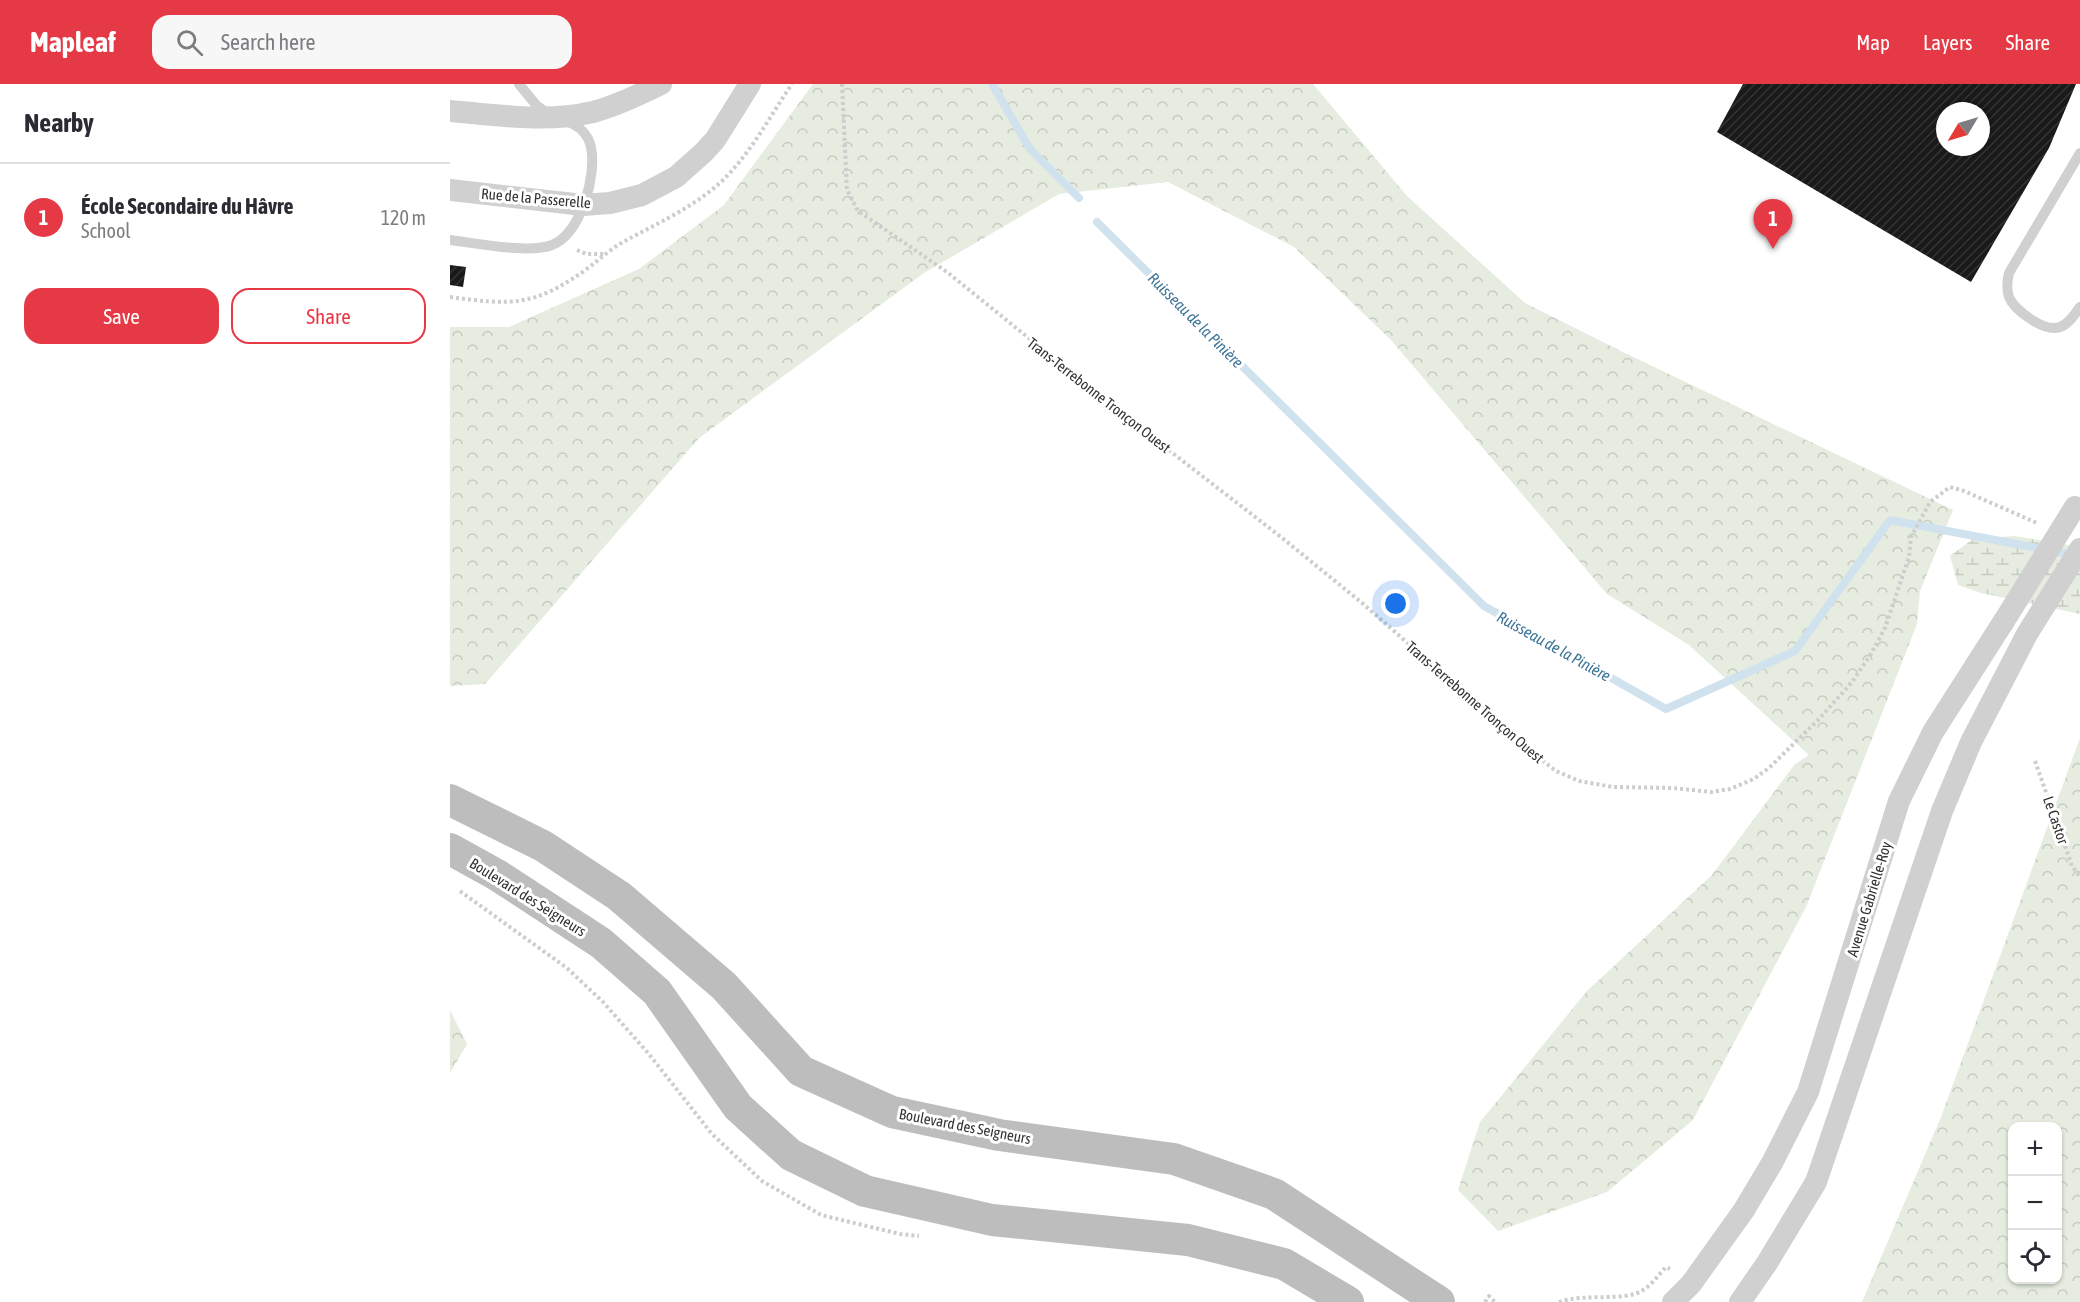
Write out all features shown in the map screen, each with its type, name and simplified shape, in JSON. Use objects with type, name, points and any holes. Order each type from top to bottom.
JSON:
[{"type":"street","points":[[450,111],[555,117],[595,111],[661,84]]},
{"type":"street","name":"Rue de la Passerelle","points":[[450,190],[583,205],[625,200],[642,195],[676,177],[692,165],[715,140],[750,84]]},
{"type":"street","name":"Avenue Gabrielle-Roy","points":[[1673,1302],[1691,1284],[1744,1210],[1772,1163],[1808,1092],[1899,801],[1933,732],[2078,503]]},
{"type":"street","points":[[1740,1302],[1767,1263],[1816,1182],[1942,811],[1971,742],[2027,634],[2080,549]]},
{"type":"street","name":"Boulevard des Seigneurs","points":[[450,800],[543,846],[619,896],[724,986],[801,1071],[892,1112],[999,1135],[1174,1159],[1274,1194],[1439,1302]]},
{"type":"street","name":"Boulevard des Seigneurs","points":[[450,849],[497,875],[601,943],[657,992],[738,1107],[791,1155],[865,1191],[992,1220],[1188,1240],[1284,1264],[1348,1302]]},
{"type":"lane","points":[[450,240],[530,249],[550,246],[559,242],[577,220],[591,173],[591,147],[582,131],[537,106],[519,84]]},
{"type":"lane","points":[[2080,153],[2009,273],[2006,284],[2010,298],[2019,311],[2048,328],[2060,327],[2071,320],[2080,306]]},
{"type":"path","name":"Trans-Terrebonne Tronçon Ouest","points":[[842,84],[847,190],[858,211],[947,273],[1135,424],[1281,537],[1362,603],[1556,771],[1579,781],[1613,787],[1672,788],[1711,792],[1730,789],[1754,779],[1770,767],[1819,719],[1852,682],[1871,654],[1885,628],[1909,557],[1911,537],[1929,502],[1950,487],[2047,527]]},
{"type":"path","points":[[575,249],[586,254],[606,254]]},
{"type":"path","name":"Le Castor","points":[[2035,761],[2072,866],[2080,877]]},
{"type":"path","points":[[1559,1302],[1580,1297],[1630,1296],[1644,1290],[1666,1267]]},
{"type":"path","points":[[1485,1302],[1489,1296],[1495,1302]]},
{"type":"green space","points":[[813,84],[1313,84],[1407,196],[1525,303],[1953,510],[1920,591],[1917,624],[1806,907],[1693,1120],[1607,1192],[1498,1231],[1458,1190],[1480,1122],[1587,991],[1712,875],[1795,764],[1809,755],[1689,645],[1607,594],[1391,340],[1294,247],[1168,182],[1059,194],[924,273],[699,438],[485,684],[450,686],[450,327],[509,327],[639,269],[724,205]]},
{"type":"green space","points":[[2014,536],[2080,547],[2080,614],[1981,593],[1958,585],[1950,556],[1973,539]]},
{"type":"green space","points":[[2080,738],[2080,1302],[1862,1302],[1941,1117]]},
{"type":"green space","points":[[450,1010],[467,1044],[450,1073]]},
{"type":"building","points":[[1743,84],[2076,84],[2049,148],[1971,282],[1717,132]]},
{"type":"building","points":[[450,265],[466,267],[463,287],[450,285]]},
{"type":"waterway","name":"Ruisseau de la Pinière","points":[[992,84],[1030,149],[1079,198]]},
{"type":"waterway","name":"Ruisseau de la Pinière","points":[[1097,222],[1484,606],[1666,709],[1795,651],[1890,520],[2074,555]]},
{"type":"place","name":"École Secondaire du Hâvre","points":[[1773,249]]}]
